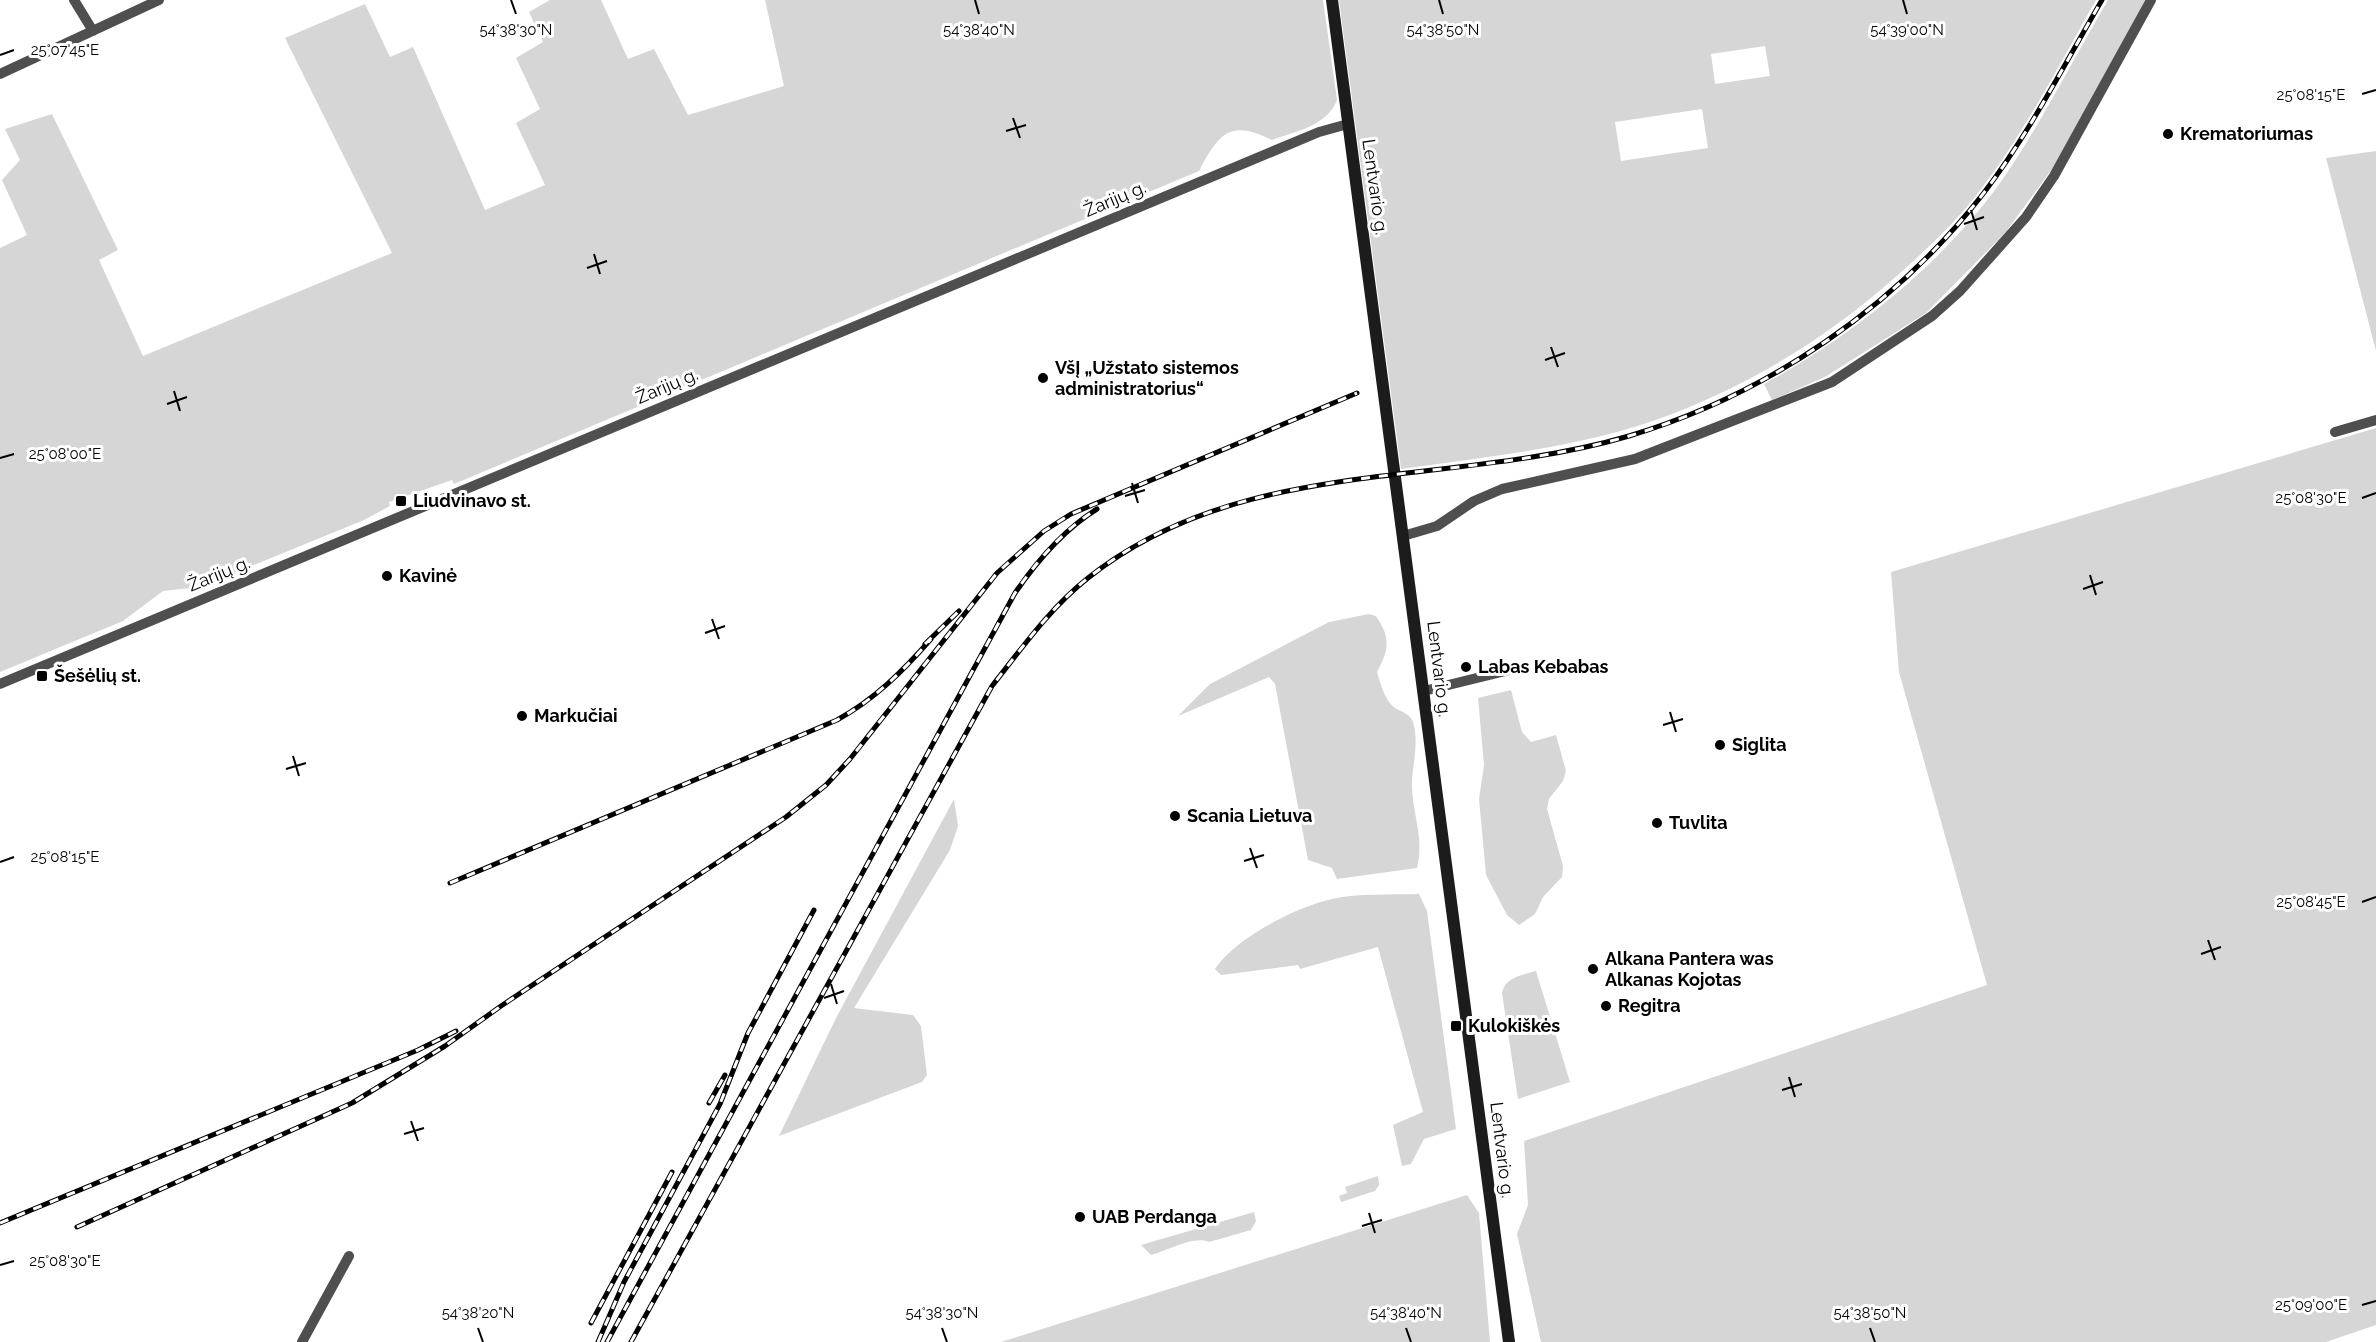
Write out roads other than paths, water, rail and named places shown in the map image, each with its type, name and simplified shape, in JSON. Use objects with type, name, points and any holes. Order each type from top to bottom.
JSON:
[{"type":"main road","name":"Lentvario g.","points":[[1332,0],[1509,1342]]},
{"type":"street","points":[[74,0],[93,31]]},
{"type":"street","points":[[0,74],[159,0]]},
{"type":"street","points":[[1403,536],[1437,526],[1474,501],[1502,489],[1635,459],[1832,382],[1932,316],[1960,291],[2026,217],[2054,176],[2151,0]]},
{"type":"street","name":"Žarijų g.","points":[[0,684],[1116,216],[1319,132],[1348,124]]},
{"type":"street","points":[[2335,432],[2376,420]]},
{"type":"street","points":[[1424,691],[1525,666]]},
{"type":"street","points":[[302,1342],[349,1256]]},
{"type":"railway","points":[[631,1342],[992,686],[1037,629],[1074,590],[1088,578],[1149,538],[1213,511],[1280,493],[1349,480],[1490,463],[1560,452],[1629,436],[1680,419],[1730,397],[1778,371],[1824,342],[1868,310],[1910,274],[1948,235],[1983,194],[2016,148],[2102,0]]},
{"type":"railway","points":[[77,1227],[352,1103],[445,1046],[501,1006],[786,817],[826,785],[850,759],[997,573],[1044,531],[1071,514],[1357,393]]},
{"type":"railway","points":[[607,1342],[1015,593],[1051,547],[1073,526],[1097,509]]},
{"type":"railway","points":[[925,644],[959,611]]},
{"type":"railway","points":[[450,883],[837,720],[888,684],[931,639]]},
{"type":"railway","points":[[598,1342],[624,1282],[720,1104],[748,1033],[814,910]]},
{"type":"railway","points":[[0,1223],[418,1050],[456,1031]]},
{"type":"railway","points":[[709,1103],[725,1075]]},
{"type":"railway","points":[[591,1323],[672,1172]]},
{"type":"place","name":"Krematoriumas","points":[[2168,134]]},
{"type":"place","name":"VšĮ „Užstato sistemos administratorius“","points":[[1043,378]]},
{"type":"place","name":"Liudvinavo st.","points":[[401,501]]},
{"type":"place","name":"Kavinė","points":[[387,576]]},
{"type":"place","name":"Labas Kebabas","points":[[1466,667]]},
{"type":"place","name":"Šešėlių st.","points":[[42,676]]},
{"type":"place","name":"Markučiai","points":[[522,716]]},
{"type":"place","name":"Siglita","points":[[1720,745]]},
{"type":"place","name":"Scania Lietuva","points":[[1175,816]]},
{"type":"place","name":"Tuvlita","points":[[1657,823]]},
{"type":"place","name":"Alkana Pantera was Alkanas Kojotas","points":[[1593,969]]},
{"type":"place","name":"Regitra","points":[[1606,1006]]},
{"type":"place","name":"Kulokiškės","points":[[1456,1026]]},
{"type":"place","name":"UAB Perdanga","points":[[1080,1217]]}]
